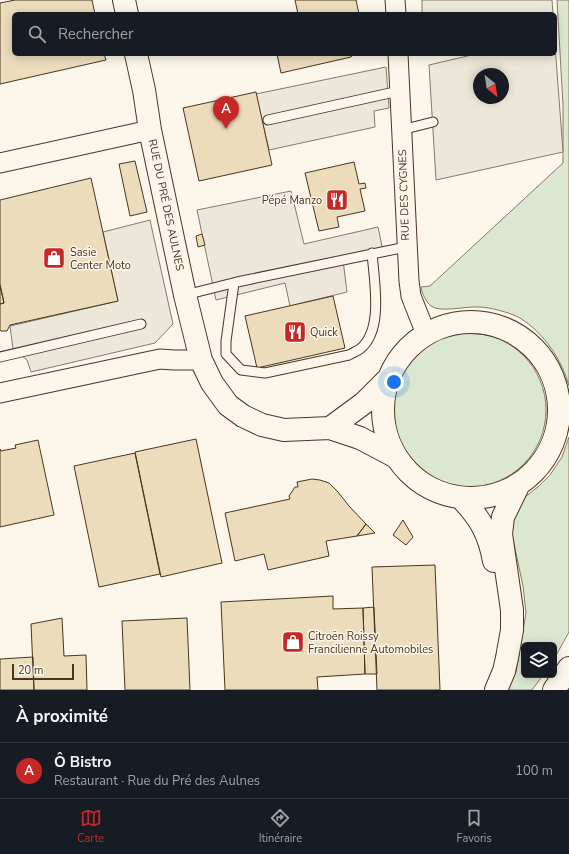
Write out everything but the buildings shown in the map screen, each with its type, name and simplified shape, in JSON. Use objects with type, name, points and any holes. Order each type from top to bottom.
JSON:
[{"type":"main road","points":[[124,0],[127,12]]},
{"type":"main road","points":[[136,56],[144,90],[150,130]]},
{"type":"main road","name":"RUE DU PRÉ DES AULNES","points":[[150,130],[185,295],[201,360],[212,383],[228,405],[243,416],[262,425],[284,430],[330,428],[360,438],[396,457]]},
{"type":"main road","points":[[476,321],[493,323],[509,329],[524,338],[537,349],[547,363],[559,395],[560,412],[558,429],[552,446],[544,461],[532,474],[519,484],[506,491],[491,496],[461,498],[447,495],[434,490],[414,477],[396,457],[385,430],[383,415],[384,395],[388,379],[396,363],[406,349],[426,334],[442,326],[458,322],[476,321]]},
{"type":"main road","points":[[330,428],[364,403],[388,379]]},
{"type":"main road","points":[[496,690],[504,671],[512,630],[512,610],[503,548],[503,517],[519,484]]},
{"type":"main road","points":[[461,498],[477,515],[488,536],[500,591],[501,629],[499,644],[484,690]]},
{"type":"main road","points":[[554,690],[569,668]]},
{"type":"street","points":[[395,0],[396,12]]},
{"type":"street","name":"RUE DES CYGNES","points":[[398,56],[406,247],[410,296],[426,334]]},
{"type":"street","name":"RUE DU PRÉ DES AULNES","points":[[0,163],[150,130]]},
{"type":"street","points":[[0,393],[160,359],[201,360]]},
{"type":"lane","points":[[268,120],[400,91]]},
{"type":"lane","points":[[401,130],[432,122]]},
{"type":"lane","points":[[185,295],[234,283],[406,247]]},
{"type":"lane","points":[[234,283],[226,337],[226,354],[241,370],[265,373],[349,355],[360,349],[372,331],[376,314],[372,254]]},
{"type":"lane","points":[[0,357],[141,324]]},
{"type":"green space","points":[[557,0],[569,0],[569,386],[557,357],[544,339],[529,324],[511,314],[484,307],[447,309],[435,308],[427,302],[421,287],[430,286],[563,163],[563,105]]},
{"type":"green space","points":[[461,333],[477,333],[491,336],[505,342],[518,350],[529,361],[543,388],[546,410],[545,425],[537,446],[529,459],[518,470],[491,484],[477,487],[461,487],[447,484],[433,478],[420,470],[409,459],[395,432],[392,418],[392,402],[395,388],[401,374],[409,361],[420,350],[447,336]]},
{"type":"green space","points":[[569,437],[569,632],[557,654],[557,642],[521,642],[526,613],[523,586],[510,525],[520,501],[550,475],[562,457]]},
{"type":"green space","points":[[521,642],[521,678],[541,678],[532,690],[505,690],[516,672]]},
{"type":"shaded area","points":[[422,0],[552,0],[553,12],[422,12]]},
{"type":"shaded area","points":[[467,56],[556,56],[563,152],[436,180],[429,65]]},
{"type":"shaded area","points":[[386,67],[389,108],[374,111],[375,127],[269,150],[256,94]]},
{"type":"shaded area","points":[[291,191],[304,244],[378,227],[383,251],[343,260],[347,292],[290,306],[285,283],[216,300],[197,210]]},
{"type":"shaded area","points":[[150,220],[173,324],[155,343],[31,372],[27,360],[13,349],[10,326],[118,301],[103,232]]},
{"type":"place","name":"Ô Bistro","points":[[226,129]]},
{"type":"place","name":"Pépé Manzo","points":[[337,200]]},
{"type":"place","name":"Sasie Center Moto","points":[[54,258]]},
{"type":"place","name":"Quick","points":[[295,332]]},
{"type":"place","name":"Citroën Roissy Francilienne Automobiles","points":[[293,642]]}]
